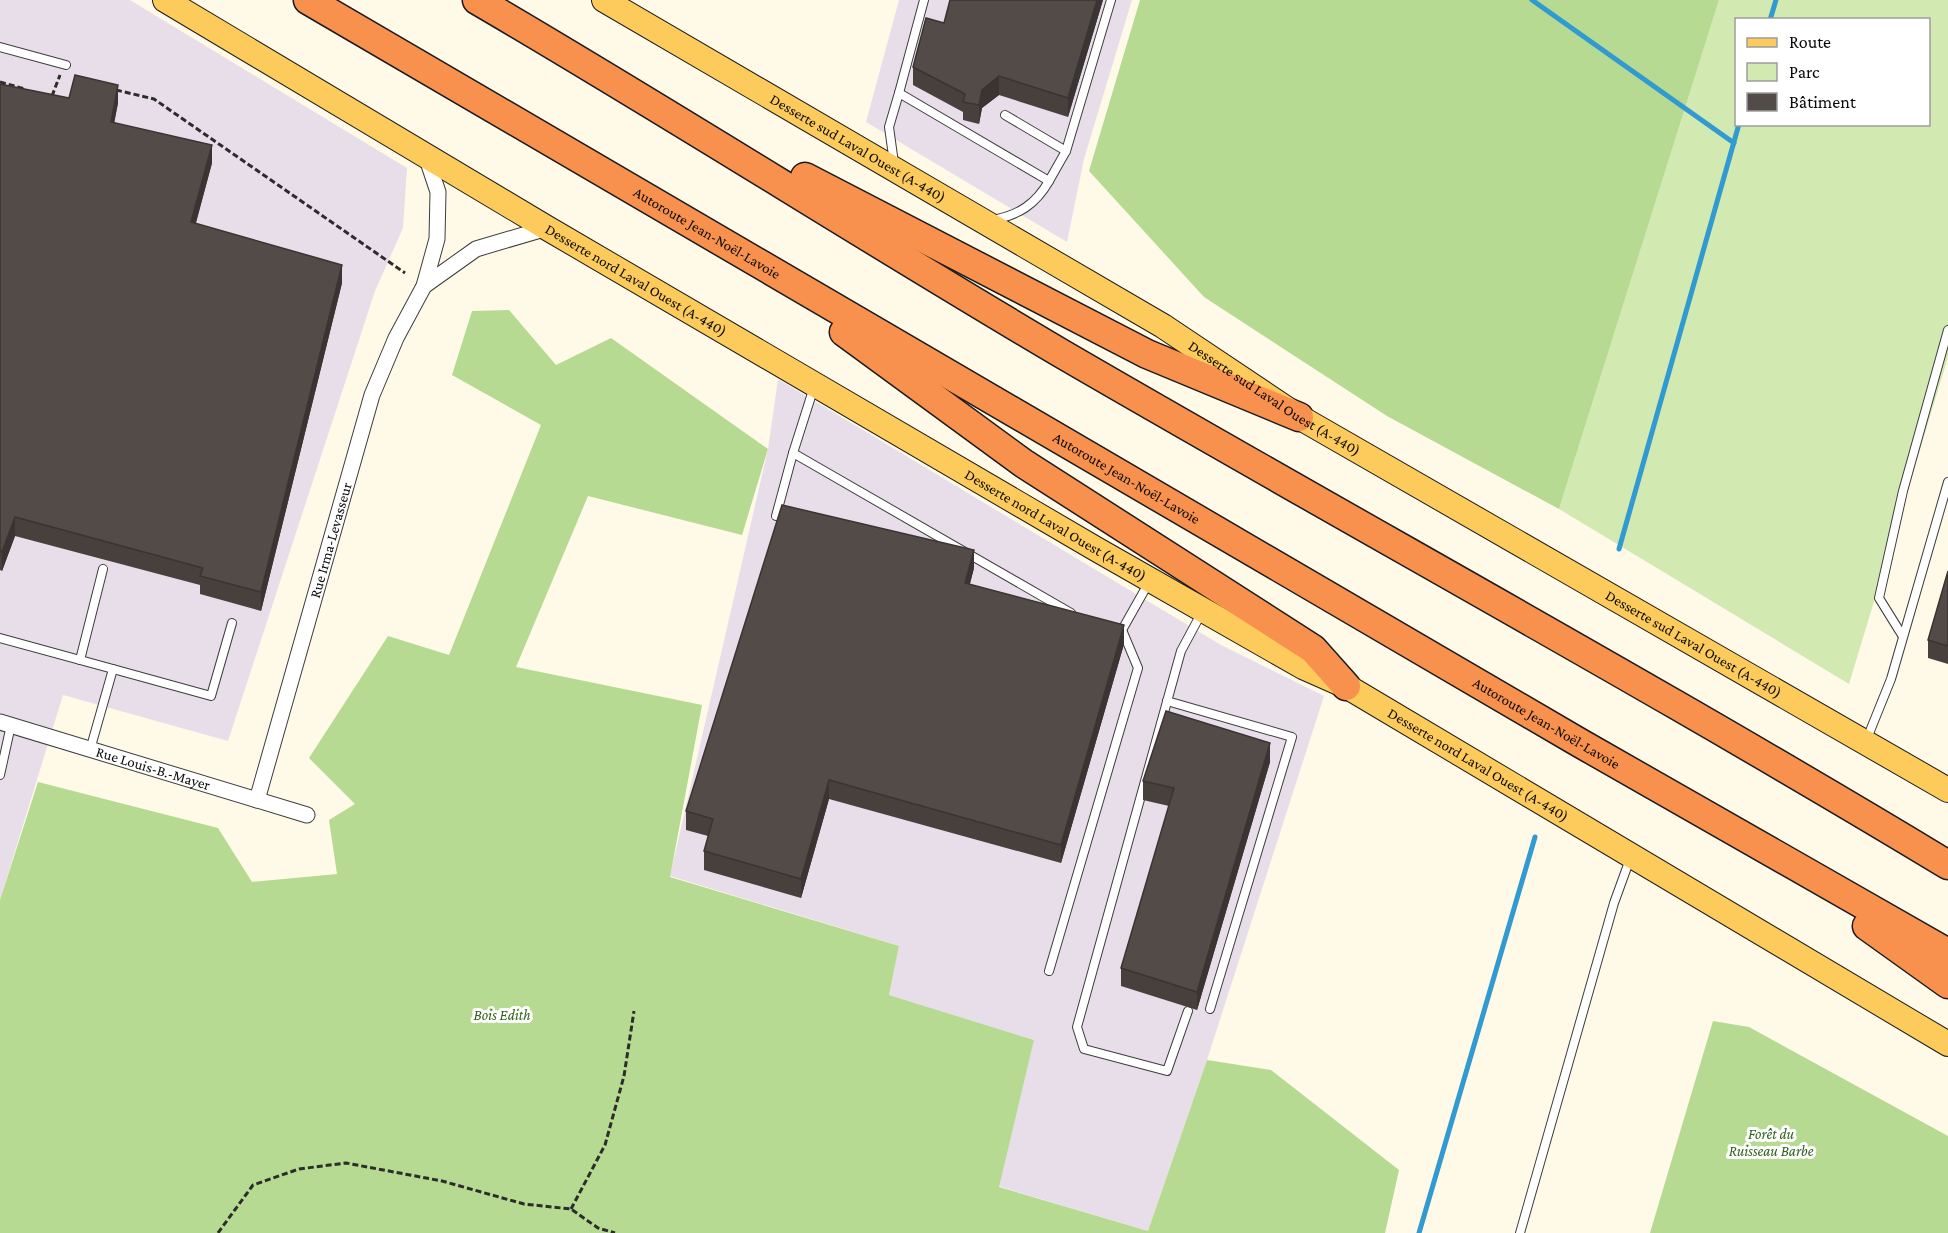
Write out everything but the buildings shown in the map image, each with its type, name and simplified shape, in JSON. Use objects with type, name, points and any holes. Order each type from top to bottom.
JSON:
[{"type":"highway","name":"Autoroute Jean-Noël-Lavoie","points":[[308,0],[1751,842],[1948,953]]},
{"type":"highway","points":[[477,0],[1058,351],[1400,544],[1948,865]]},
{"type":"highway","points":[[598,71],[1147,354],[1299,417]]},
{"type":"highway","points":[[722,242],[1023,463],[1313,650],[1346,686]]},
{"type":"highway","points":[[1852,807],[1948,852]]},
{"type":"highway","points":[[1751,842],[1948,984]]},
{"type":"main road","name":"Desserte nord Laval Ouest (A-440)","points":[[165,0],[547,228],[1150,580],[1303,667],[1346,686],[1948,1044]]},
{"type":"main road","name":"Desserte sud Laval Ouest (A-440)","points":[[604,0],[1163,326],[1299,417],[1948,790]]},
{"type":"street","name":"Rue Irma-Levasseur","points":[[256,800],[372,395],[396,338],[424,286],[439,219],[438,192],[426,156]]},
{"type":"street","name":"Rue Irma-Levasseur","points":[[424,286],[476,249],[547,228]]},
{"type":"street","name":"Rue Louis-B.-Mayer","points":[[5,724],[307,815]]},
{"type":"lane","points":[[897,170],[889,137],[891,118],[924,0]]},
{"type":"lane","points":[[984,221],[1004,218],[1028,207],[1049,182],[1066,151],[1111,0]]},
{"type":"lane","points":[[0,47],[66,65]]},
{"type":"lane","points":[[899,93],[1049,182]]},
{"type":"lane","points":[[1005,115],[1066,151]]},
{"type":"lane","points":[[1902,635],[1879,598],[1903,491],[1948,330]]},
{"type":"lane","points":[[776,516],[815,384]]},
{"type":"lane","points":[[794,453],[1080,618]]},
{"type":"lane","points":[[1865,742],[1891,679],[1948,482]]},
{"type":"lane","points":[[80,660],[103,569]]},
{"type":"lane","points":[[1122,630],[1150,580]]},
{"type":"lane","points":[[1188,1011],[1167,1071],[1084,1049],[1077,1027],[1180,651],[1203,610]]},
{"type":"lane","points":[[0,638],[211,696],[232,622]]},
{"type":"lane","points":[[1112,628],[1122,630]]},
{"type":"lane","points":[[1050,971],[1138,668],[1122,630]]},
{"type":"lane","points":[[90,750],[112,669]]},
{"type":"lane","points":[[1167,701],[1292,737],[1210,1009]]},
{"type":"lane","points":[[0,775],[5,724]]},
{"type":"lane","points":[[1520,1233],[1614,903],[1632,855]]},
{"type":"path","points":[[52,96],[59,77],[70,79]]},
{"type":"path","points":[[0,82],[32,91]]},
{"type":"path","points":[[112,89],[154,99],[405,273]]},
{"type":"path","points":[[42,94],[61,99]]},
{"type":"path","points":[[570,1209],[605,1145],[624,1076],[634,1011]]},
{"type":"path","points":[[218,1233],[253,1185],[299,1169],[346,1163],[442,1181],[524,1204],[570,1209],[598,1228],[615,1233]]},
{"type":"shaded area","points":[[0,0],[130,0],[407,168],[403,228],[375,291],[228,741],[63,695],[0,900]]},
{"type":"shaded area","points":[[899,0],[1132,0],[1084,159],[1067,242],[866,122]]},
{"type":"shaded area","points":[[778,379],[1221,645],[1324,696],[1207,1060],[1148,1231],[998,1186],[1034,1040],[889,995],[899,946],[670,876],[768,449]]},
{"type":"green space","points":[[1140,0],[1719,0],[1559,509],[1387,416],[1204,297],[1089,171]]},
{"type":"green space","points":[[1719,0],[1948,0],[1948,357],[1849,684],[1559,509]]},
{"type":"green space","name":"Bois Edith","points":[[509,310],[556,365],[611,338],[768,449],[742,535],[588,496],[516,667],[702,705],[670,877],[899,946],[889,995],[1034,1040],[999,1187],[1148,1231],[1207,1060],[1271,1070],[1399,1170],[1385,1233],[0,1233],[0,900],[38,782],[218,828],[252,882],[337,874],[329,820],[355,804],[309,758],[388,636],[449,655],[541,425],[452,375],[472,311]]},
{"type":"green space","name":"Forêt du Ruisseau Barbe","points":[[1713,1021],[1749,1027],[1948,1136],[1948,1233],[1650,1233]]},
{"type":"waterway","points":[[1532,0],[1734,143]]},
{"type":"waterway","points":[[1771,18],[1776,0]]},
{"type":"waterway","points":[[1619,549],[1738,126]]},
{"type":"waterway","points":[[1419,1233],[1535,837]]}]
